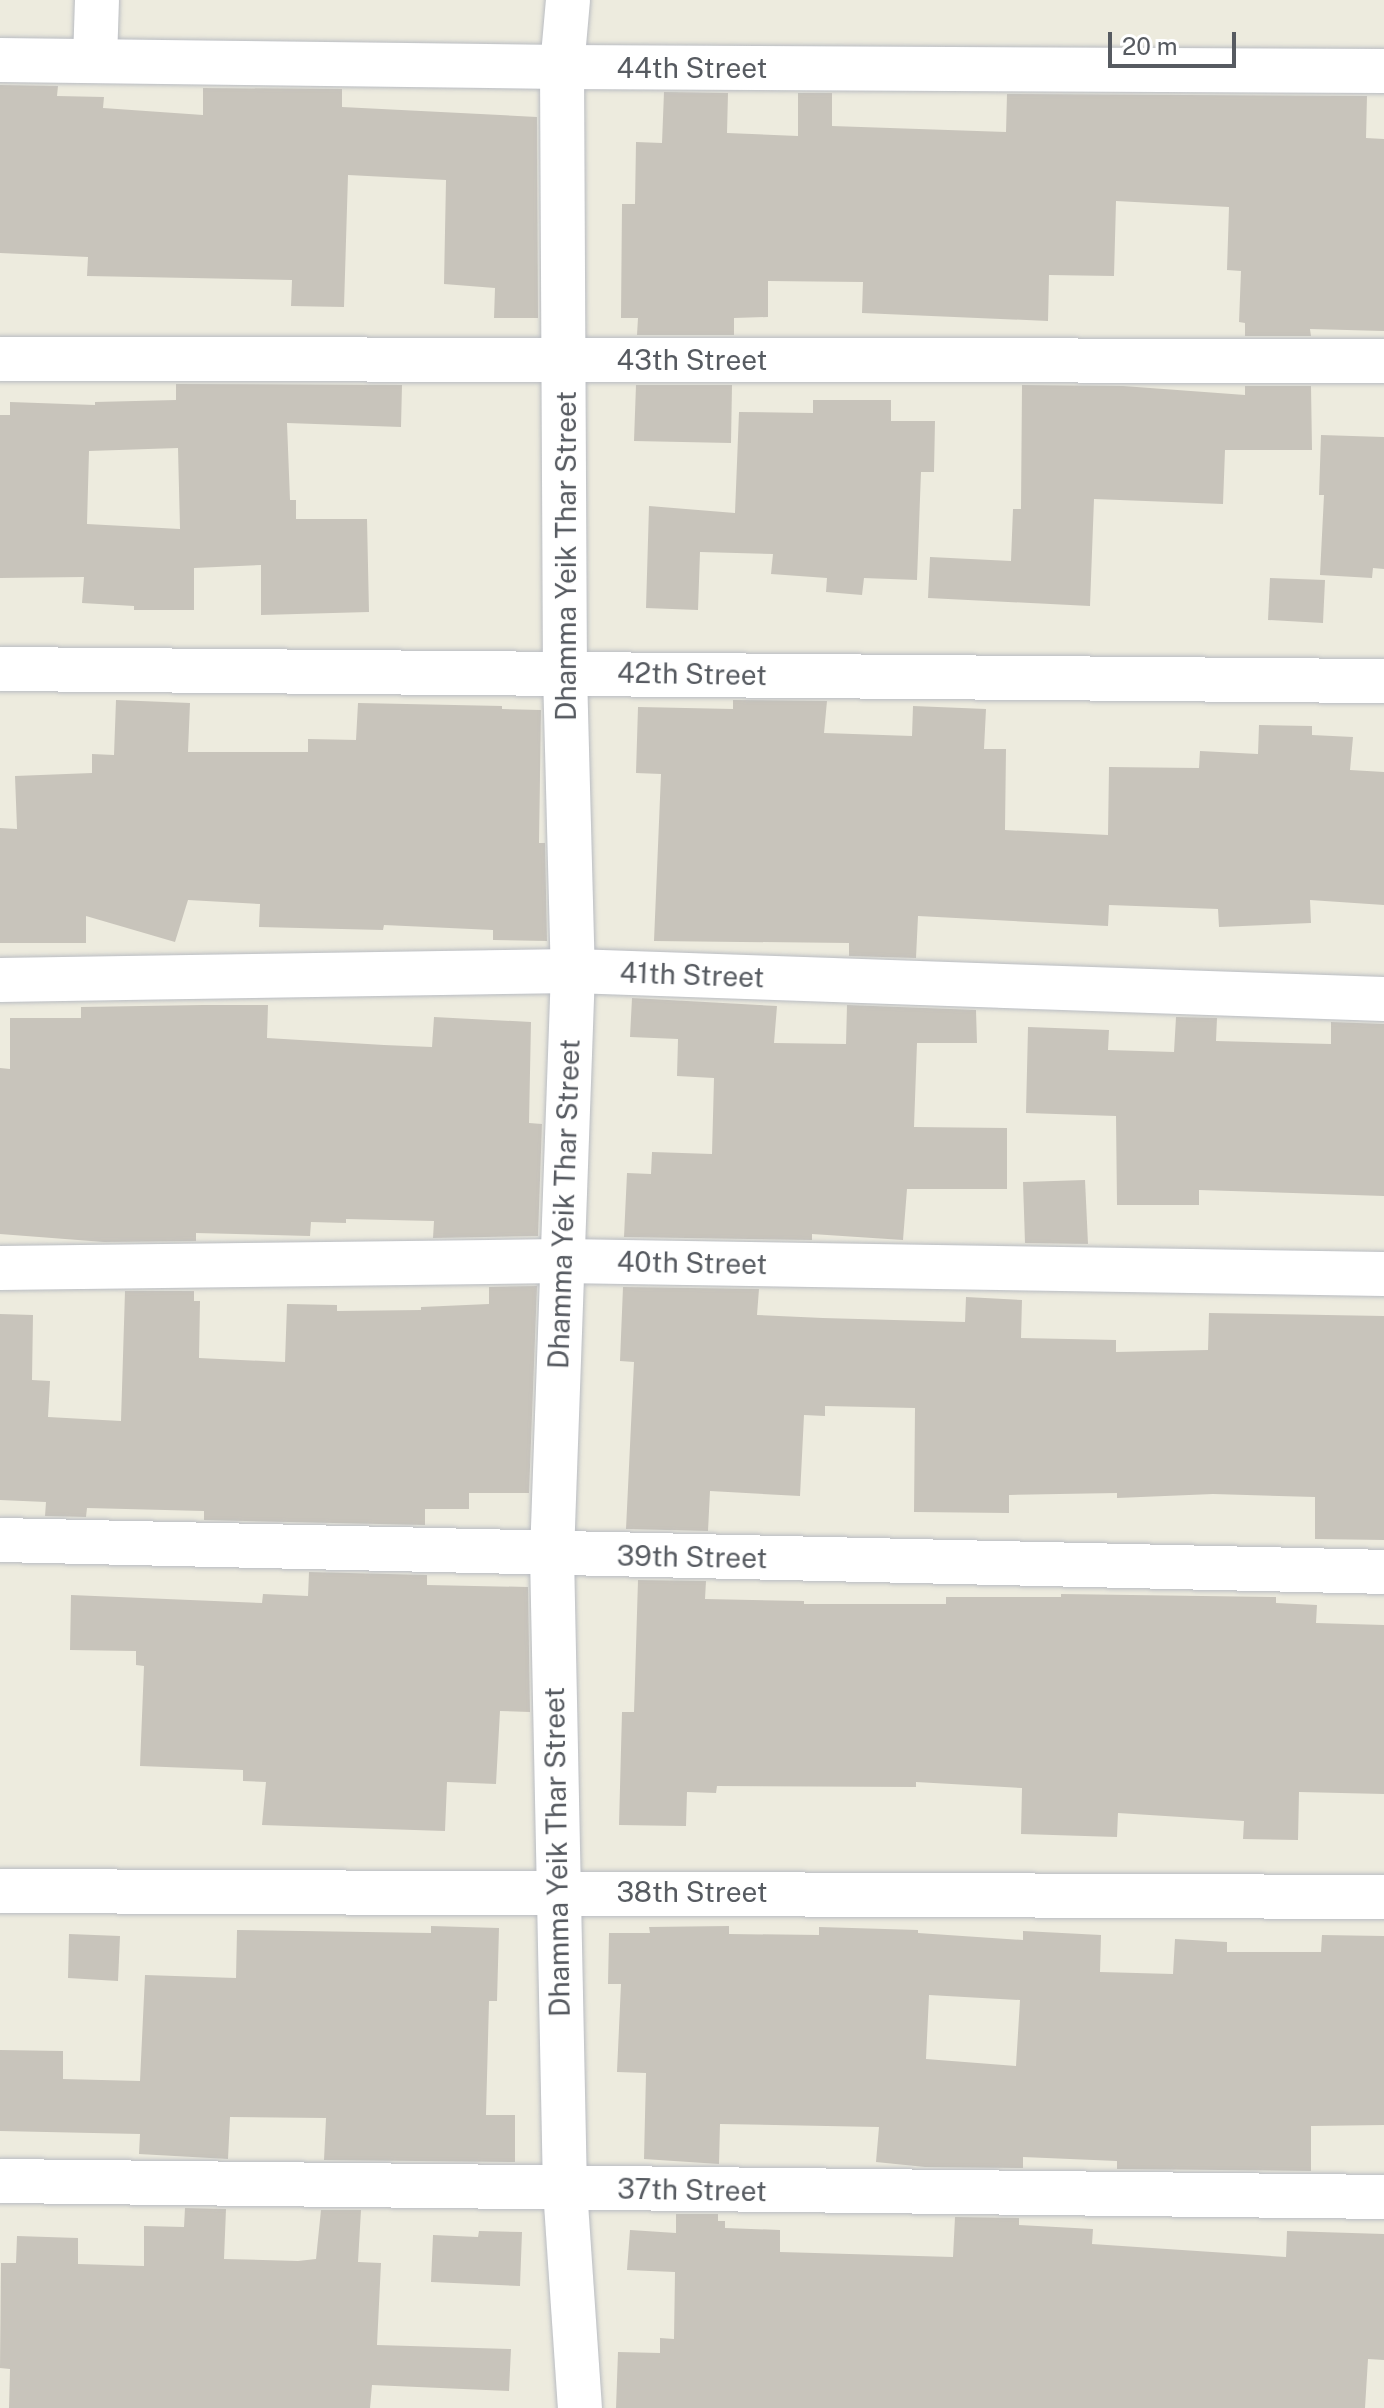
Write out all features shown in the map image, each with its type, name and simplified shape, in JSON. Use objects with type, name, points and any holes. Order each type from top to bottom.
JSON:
[{"type":"street","points":[[95,60],[97,0]]},
{"type":"street","name":"Dhamma Yeik Thar Street","points":[[568,0],[562,67],[566,360],[565,673],[573,971],[552,1554],[565,2189],[580,2408]]},
{"type":"street","name":"44th Street","points":[[0,60],[562,67],[1384,71]]},
{"type":"street","name":"43th Street","points":[[0,359],[1384,361]]},
{"type":"street","name":"42th Street","points":[[0,669],[1384,681]]},
{"type":"street","name":"41th Street","points":[[0,980],[573,971],[1384,999]]},
{"type":"street","name":"40th Street","points":[[0,1268],[562,1261],[1384,1274]]},
{"type":"street","name":"39th Street","points":[[0,1540],[1384,1572]]},
{"type":"street","name":"38th Street","points":[[0,1891],[557,1891],[1384,1897]]},
{"type":"street","name":"37th Street","points":[[0,2181],[1384,2197]]},
{"type":"building","points":[[0,85],[58,86],[57,96],[104,97],[103,108],[203,115],[203,88],[342,89],[342,107],[537,117],[538,318],[494,318],[495,288],[444,284],[446,180],[348,175],[344,307],[291,306],[292,280],[87,276],[88,257],[0,253]]},
{"type":"building","points":[[664,92],[728,93],[727,133],[798,136],[798,93],[832,93],[832,126],[1006,132],[1007,94],[1367,96],[1366,138],[1384,139],[1384,331],[1310,329],[1311,336],[1245,336],[1245,323],[1239,322],[1241,271],[1227,270],[1229,207],[1116,201],[1114,276],[1049,275],[1048,321],[862,313],[863,282],[768,281],[768,317],[734,318],[734,335],[637,335],[638,318],[621,318],[622,204],[635,204],[636,142],[662,143]]},
{"type":"building","points":[[176,384],[402,385],[401,427],[287,423],[290,500],[296,500],[296,519],[367,519],[369,612],[261,615],[261,565],[194,568],[194,610],[134,610],[134,606],[82,603],[84,577],[0,578],[0,415],[10,415],[10,402],[95,405],[95,402],[176,400]],"holes":[[[178,448],[180,529],[87,524],[89,451]]]},
{"type":"building","points":[[636,385],[732,385],[731,443],[634,441]]},
{"type":"building","points":[[1022,385],[1123,386],[1245,395],[1245,386],[1311,386],[1312,450],[1225,450],[1223,504],[1094,499],[1090,606],[928,598],[930,557],[1011,561],[1013,509],[1021,509]]},
{"type":"building","points":[[813,400],[891,400],[891,421],[935,421],[934,472],[921,472],[917,580],[864,578],[862,595],[826,592],[827,578],[771,574],[773,554],[700,552],[698,610],[646,608],[649,506],[735,513],[739,412],[813,413]]},
{"type":"building","points":[[1321,435],[1384,437],[1384,569],[1373,568],[1372,578],[1320,575],[1324,495],[1319,495]]},
{"type":"building","points":[[1270,578],[1325,580],[1323,623],[1268,620]]},
{"type":"building","points":[[116,700],[190,703],[188,752],[308,752],[308,739],[356,740],[358,703],[502,706],[502,709],[541,710],[539,843],[545,843],[547,941],[493,940],[493,930],[384,925],[383,930],[259,927],[260,904],[188,900],[175,942],[86,916],[86,943],[0,943],[0,828],[17,829],[15,776],[92,773],[92,754],[114,755]]},
{"type":"building","points":[[733,700],[827,701],[824,733],[912,736],[913,706],[986,709],[984,749],[1006,749],[1005,830],[1108,835],[1109,767],[1199,768],[1200,751],[1258,754],[1259,725],[1312,726],[1312,735],[1353,737],[1350,770],[1384,772],[1384,905],[1310,900],[1311,923],[1219,927],[1218,909],[1109,905],[1108,926],[918,916],[916,958],[849,956],[849,943],[654,941],[661,774],[636,773],[638,707],[733,709]]},
{"type":"building","points":[[632,998],[777,1006],[774,1043],[846,1044],[847,1005],[976,1010],[977,1043],[917,1043],[914,1127],[1007,1128],[1007,1189],[907,1189],[903,1240],[812,1234],[812,1240],[624,1237],[627,1173],[651,1174],[652,1152],[712,1154],[714,1078],[677,1076],[678,1039],[630,1037]]},
{"type":"building","points":[[268,1005],[267,1038],[384,1045],[432,1047],[434,1017],[531,1022],[529,1123],[542,1124],[538,1236],[433,1238],[434,1221],[346,1219],[346,1223],[311,1222],[310,1236],[196,1233],[196,1241],[104,1242],[0,1234],[0,1068],[10,1069],[10,1018],[81,1018],[81,1007]]},
{"type":"building","points":[[1176,1017],[1217,1018],[1216,1041],[1331,1044],[1331,1022],[1384,1024],[1384,1196],[1199,1190],[1199,1205],[1117,1205],[1116,1116],[1026,1113],[1028,1027],[1109,1030],[1108,1050],[1174,1052]]},
{"type":"building","points":[[1085,1180],[1088,1244],[1025,1243],[1023,1182]]},
{"type":"building","points":[[537,1286],[529,1493],[469,1493],[469,1509],[425,1509],[425,1525],[204,1520],[204,1511],[87,1508],[86,1517],[45,1516],[46,1502],[0,1500],[0,1314],[33,1315],[32,1380],[50,1381],[48,1417],[121,1421],[125,1291],[194,1291],[194,1301],[200,1301],[199,1358],[285,1362],[287,1304],[337,1305],[337,1311],[421,1310],[421,1307],[489,1304],[489,1287]]},
{"type":"building","points":[[623,1287],[759,1289],[757,1315],[823,1318],[965,1322],[966,1297],[1022,1300],[1021,1338],[1116,1340],[1116,1352],[1208,1350],[1209,1313],[1384,1316],[1384,1540],[1315,1539],[1315,1497],[1213,1494],[1117,1498],[1117,1493],[1009,1495],[1009,1513],[914,1512],[915,1408],[825,1406],[825,1416],[804,1415],[800,1496],[710,1491],[708,1531],[626,1529],[634,1362],[620,1361]]},
{"type":"building","points":[[309,1572],[427,1575],[427,1585],[528,1587],[530,1712],[500,1711],[496,1784],[447,1782],[445,1831],[262,1825],[266,1782],[243,1781],[243,1770],[140,1766],[144,1666],[136,1665],[136,1651],[70,1650],[71,1595],[262,1603],[263,1594],[308,1596]]},
{"type":"building","points":[[638,1580],[706,1581],[705,1599],[804,1601],[804,1604],[946,1604],[946,1597],[1061,1597],[1061,1594],[1276,1597],[1276,1603],[1317,1605],[1316,1623],[1384,1625],[1384,1794],[1299,1792],[1298,1840],[1243,1839],[1244,1821],[1118,1813],[1117,1837],[1021,1834],[1022,1788],[916,1782],[916,1787],[717,1786],[716,1793],[687,1792],[686,1826],[619,1825],[622,1712],[634,1712]]},
{"type":"building","points":[[431,1926],[499,1928],[497,2001],[489,2001],[486,2115],[515,2115],[515,2162],[324,2160],[326,2118],[230,2117],[228,2159],[139,2154],[140,2134],[0,2131],[0,2050],[63,2051],[63,2079],[140,2081],[145,1975],[236,1978],[237,1930],[431,1933]]},
{"type":"building","points":[[729,1926],[729,1934],[819,1935],[819,1927],[918,1930],[918,1933],[1023,1940],[1023,1931],[1101,1935],[1100,1972],[1173,1974],[1175,1939],[1227,1942],[1227,1952],[1321,1952],[1322,1935],[1384,1936],[1384,2125],[1311,2126],[1311,2171],[1117,2169],[1117,2161],[1023,2157],[1023,2168],[925,2167],[876,2162],[879,2127],[720,2124],[719,2164],[644,2159],[646,2073],[617,2072],[621,1984],[608,1984],[609,1933],[650,1933],[649,1927]],"holes":[[[929,1995],[1020,2000],[1016,2066],[926,2059]]]},
{"type":"building","points":[[69,1934],[120,1936],[118,1981],[68,1978]]},
{"type":"building","points":[[185,2208],[226,2209],[224,2259],[298,2261],[316,2259],[321,2210],[361,2210],[358,2262],[381,2263],[377,2345],[511,2349],[509,2391],[372,2385],[370,2408],[9,2408],[10,2369],[0,2368],[1,2263],[16,2263],[17,2236],[78,2238],[78,2264],[144,2266],[144,2226],[184,2227]]},
{"type":"building","points":[[676,2214],[718,2214],[718,2221],[725,2221],[725,2228],[780,2230],[780,2252],[953,2257],[955,2217],[1019,2218],[1019,2225],[1093,2229],[1092,2244],[1286,2257],[1287,2231],[1384,2234],[1384,2360],[1368,2359],[1365,2408],[616,2408],[618,2352],[660,2353],[660,2338],[674,2339],[675,2272],[627,2270],[630,2230],[676,2233]]},
{"type":"building","points":[[479,2231],[522,2232],[520,2286],[431,2282],[433,2235],[478,2237]]}]
